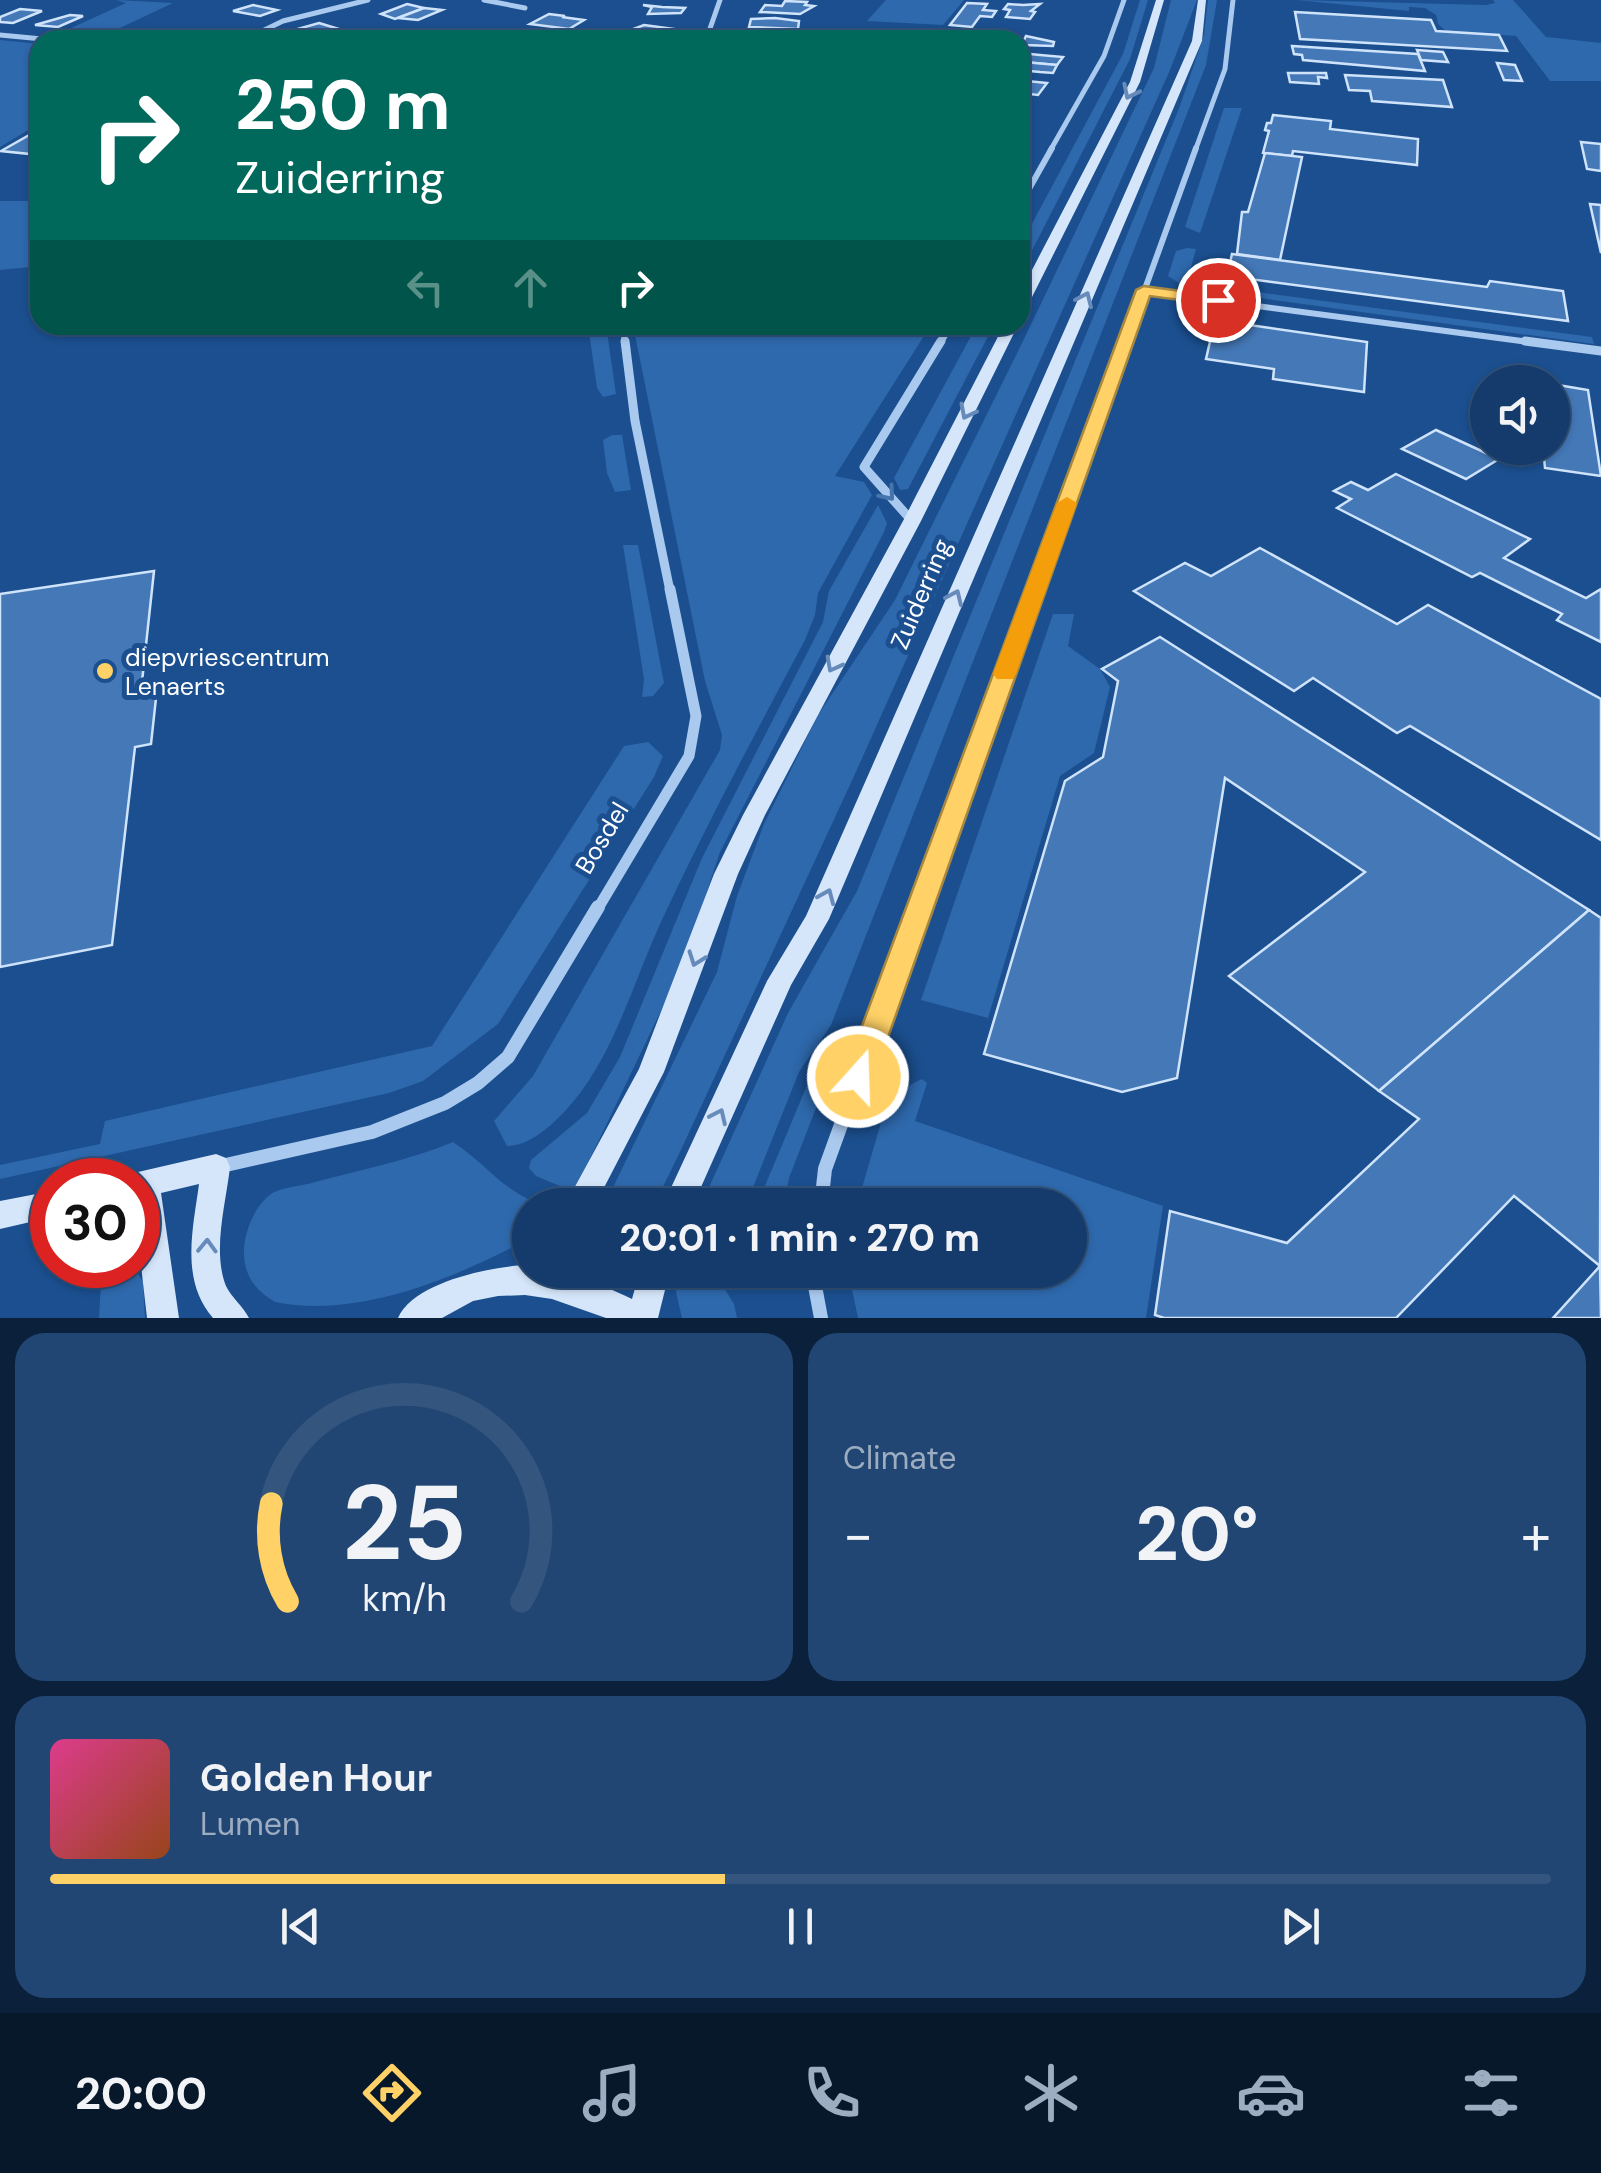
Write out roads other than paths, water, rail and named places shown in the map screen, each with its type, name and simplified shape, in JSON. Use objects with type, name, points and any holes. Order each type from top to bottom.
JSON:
[{"type":"main road","points":[[1030,287],[1135,82],[1152,37],[1160,0]]},
{"type":"main road","name":"Zuiderring","points":[[686,1188],[780,981],[817,919],[1188,52],[1197,41],[1202,0]]},
{"type":"main road","name":"Zuiderring","points":[[589,1188],[650,1072],[726,874],[754,816],[912,521],[1006,335]]},
{"type":"main road","points":[[216,1167],[205,1256],[213,1294],[233,1318]]},
{"type":"main road","name":"Bosdel","points":[[160,1180],[216,1167]]},
{"type":"main road","points":[[0,1215],[30,1209]]},
{"type":"main road","points":[[414,1318],[443,1296],[512,1277]]},
{"type":"main road","name":"Bosdel","points":[[157,1288],[162,1318]]},
{"type":"main road","points":[[573,1288],[640,1318],[649,1288]]},
{"type":"street","points":[[265,30],[283,21],[368,0]]},
{"type":"street","points":[[484,0],[526,8]]},
{"type":"street","points":[[710,30],[720,0]]},
{"type":"street","points":[[1030,187],[1104,56],[1124,0]]},
{"type":"street","points":[[823,1188],[826,1169],[1226,69],[1233,0]]},
{"type":"street","points":[[0,35],[30,38]]},
{"type":"street","points":[[1144,290],[1601,351]]},
{"type":"street","name":"Bosdel","points":[[216,1167],[419,1117],[486,1080],[508,1056],[689,756],[696,716],[642,456],[624,335]]},
{"type":"street","name":"Zuiderring","points":[[912,521],[864,467],[945,335]]},
{"type":"street","points":[[815,1288],[821,1318]]},
{"type":"place","name":"diepvriescentrum Lenaerts","points":[[105,671]]}]
